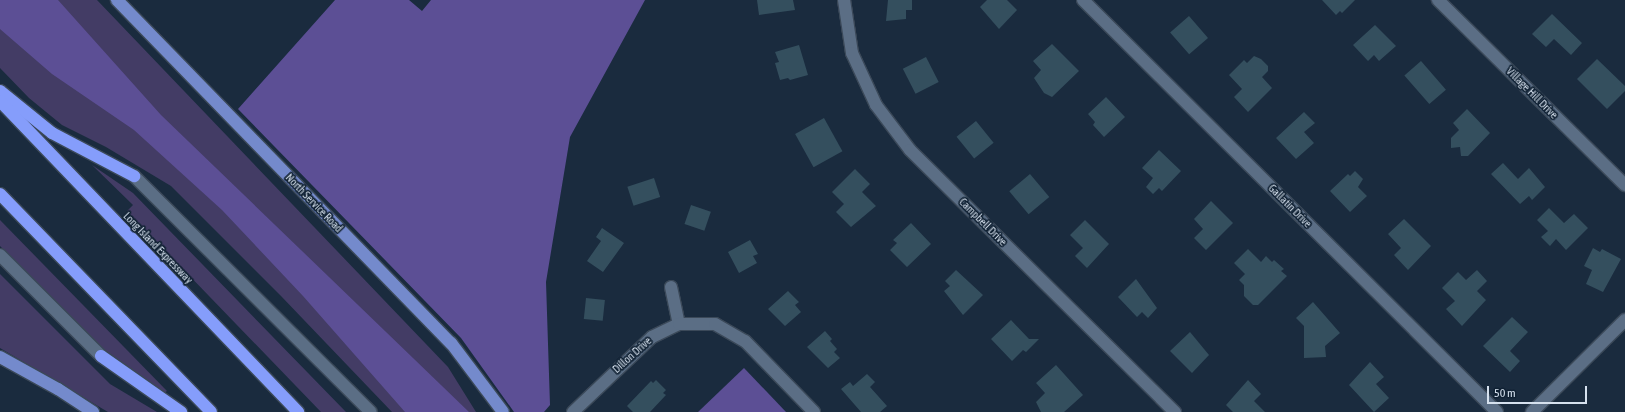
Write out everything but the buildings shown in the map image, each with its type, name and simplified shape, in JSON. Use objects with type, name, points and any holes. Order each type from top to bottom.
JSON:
[{"type":"highway","points":[[0,91],[52,133],[134,176]]},
{"type":"highway","name":"Long Island Expressway","points":[[0,101],[298,412]]},
{"type":"highway","points":[[0,194],[210,412]]},
{"type":"highway","points":[[101,356],[181,412]]},
{"type":"main road","name":"North Service Road","points":[[117,0],[450,343],[503,412]]},
{"type":"main road","points":[[0,357],[58,389],[93,412]]},
{"type":"street","name":"Campbell Drive","points":[[844,0],[852,53],[876,105],[910,150],[1175,412]]},
{"type":"street","name":"Gallatin Drive","points":[[1083,0],[1497,412]]},
{"type":"street","name":"Village Hill Drive","points":[[1444,2],[1625,186]]},
{"type":"street","points":[[134,176],[371,412]]},
{"type":"street","points":[[0,255],[101,356]]},
{"type":"street","points":[[671,287],[679,324]]},
{"type":"street","points":[[1532,412],[1625,320]]},
{"type":"street","name":"Dillon Drive","points":[[573,412],[652,337],[679,324],[716,324],[745,341],[814,412]]},
{"type":"shaded area","points":[[0,0],[97,0],[448,367],[476,412],[392,412],[281,296],[171,186],[106,147],[62,125],[29,98],[0,68]]},
{"type":"shaded area","points":[[0,0],[58,0],[161,115],[469,412],[405,412],[303,296],[222,210],[134,130],[52,74],[0,29]]},
{"type":"shaded area","points":[[335,0],[409,0],[422,11],[431,0],[645,0],[570,137],[546,282],[550,405],[544,412],[514,412],[461,338],[238,109]]},
{"type":"shaded area","points":[[92,165],[133,193],[346,412],[321,412],[127,211],[133,205]]},
{"type":"shaded area","points":[[0,220],[167,391],[161,395],[105,354],[0,246]]},
{"type":"shaded area","points":[[0,274],[110,384],[157,412],[108,412],[0,348]]},
{"type":"shaded area","points":[[744,368],[786,412],[698,412]]}]
